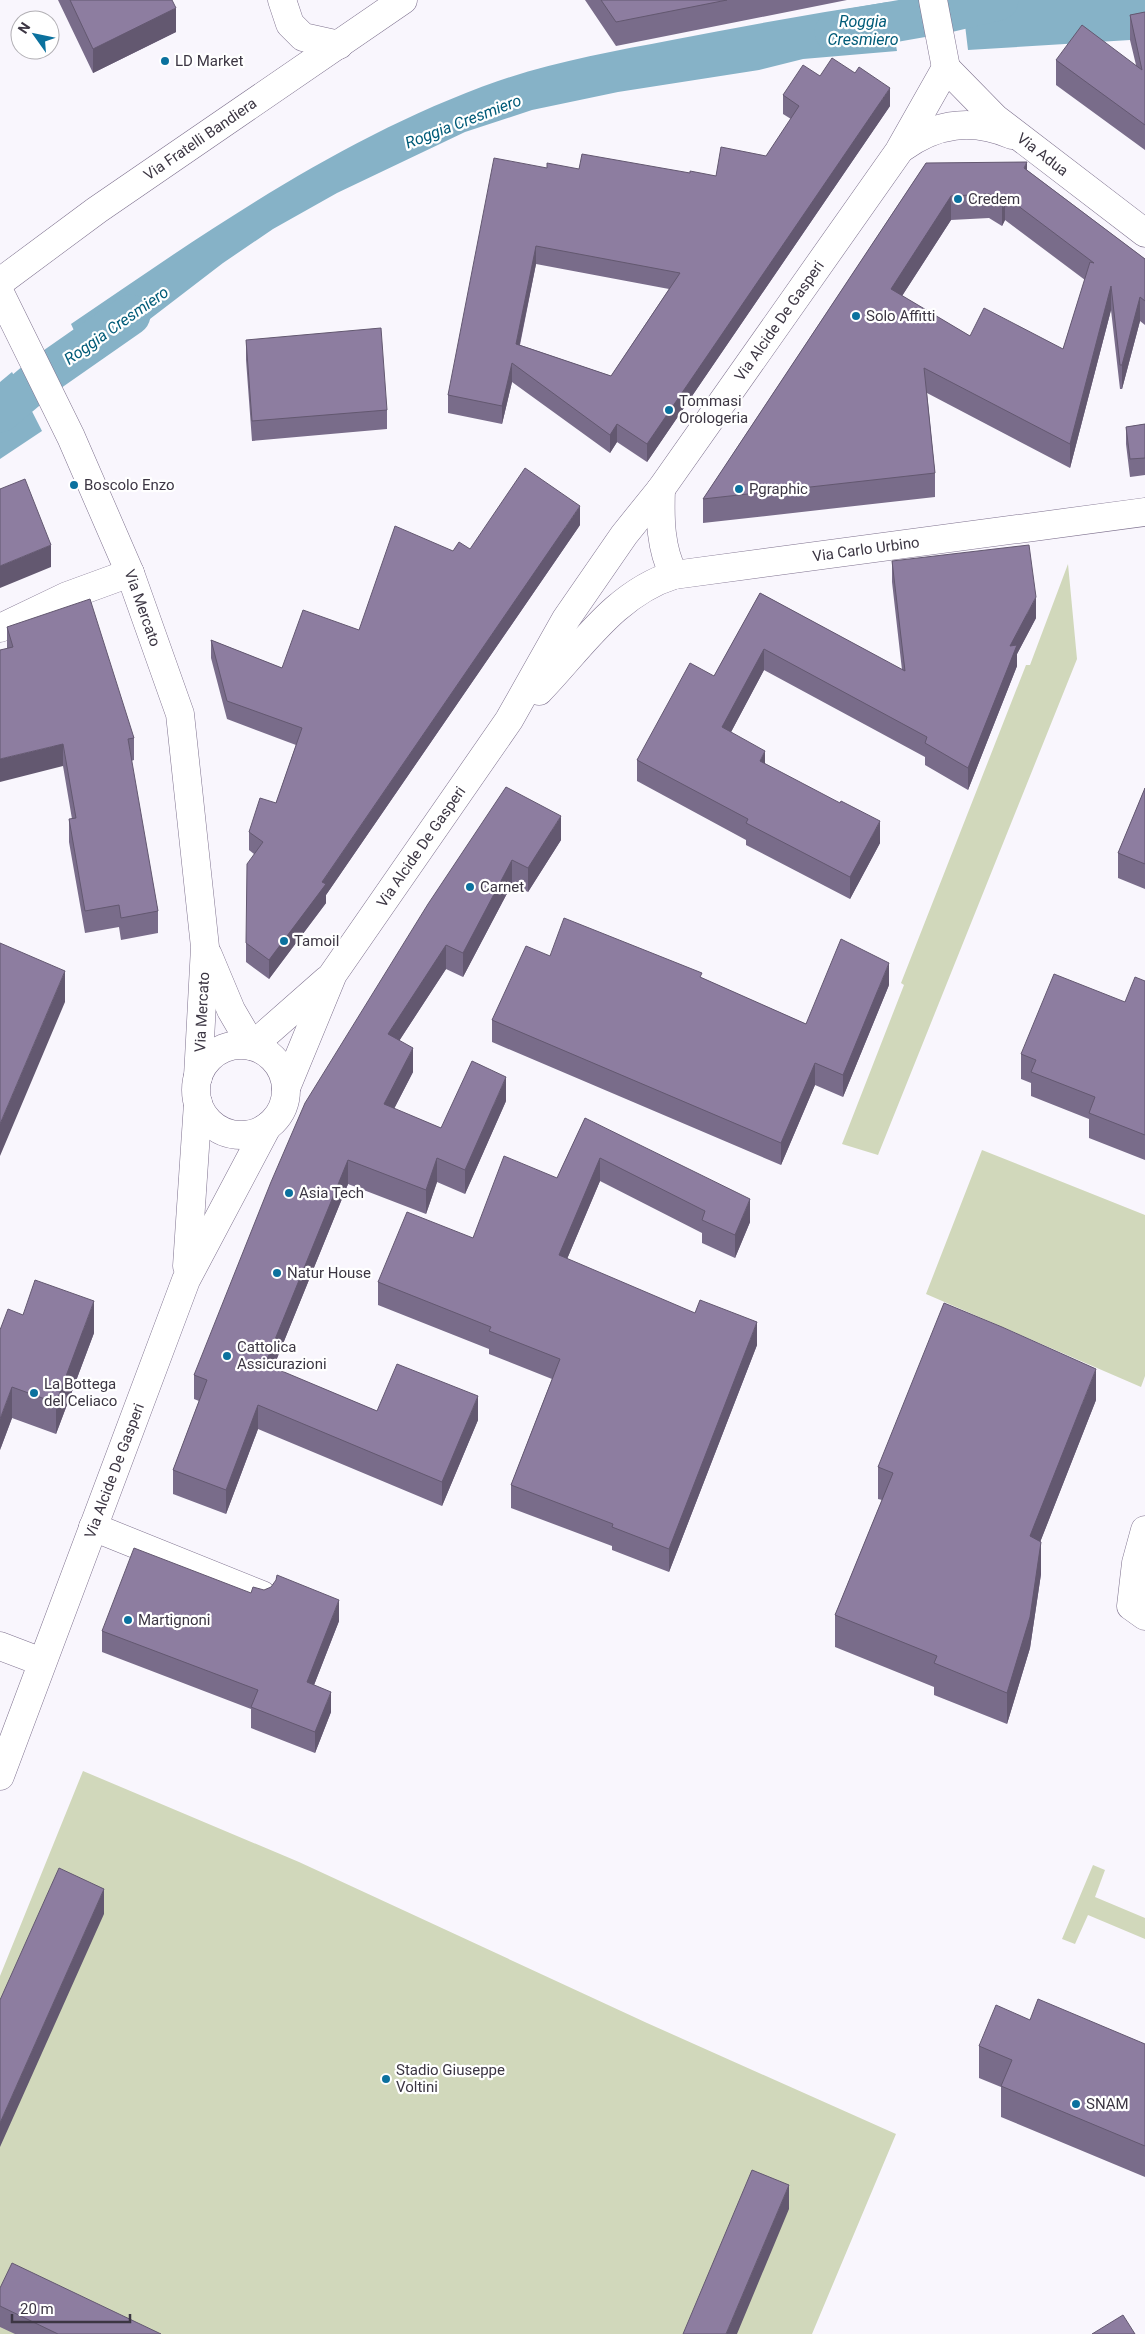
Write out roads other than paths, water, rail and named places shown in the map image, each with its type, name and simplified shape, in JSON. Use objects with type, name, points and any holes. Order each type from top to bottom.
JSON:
[{"type":"street","points":[[282,0],[290,24],[303,37],[339,45]]},
{"type":"street","name":"Via Fratelli Bandiera","points":[[0,282],[73,226],[403,0]]},
{"type":"street","points":[[933,0],[946,68]]},
{"type":"street","name":"Via Adua","points":[[946,68],[995,118],[1019,138],[1145,233]]},
{"type":"street","name":"Via Alcide De Gasperi","points":[[286,1088],[333,974],[509,720],[566,619],[624,535],[661,489],[899,150],[946,68]]},
{"type":"street","points":[[899,150],[934,129],[954,126],[979,126],[1000,130],[1019,138]]},
{"type":"street","name":"Via Mercato","points":[[0,292],[14,325],[71,437],[130,573],[180,714],[205,947],[198,1077]]},
{"type":"street","points":[[661,489],[661,529],[669,565],[674,575]]},
{"type":"street","name":"Via Carlo Urbino","points":[[674,575],[1145,512]]},
{"type":"street","points":[[0,628],[67,596],[130,573]]},
{"type":"street","name":"Via Alcide De Gasperi","points":[[509,720],[552,678],[580,644],[624,602],[650,583],[674,575]]},
{"type":"street","name":"Via Mercato","points":[[205,947],[231,1010],[252,1046]]},
{"type":"street","name":"Via Alcide De Gasperi","points":[[252,1046],[333,974]]},
{"type":"street","points":[[238,1045],[252,1046],[274,1060],[283,1073],[286,1088],[284,1103],[278,1116],[267,1127],[253,1134],[238,1135],[225,1132],[204,1116],[198,1103],[198,1077],[213,1055],[225,1048],[238,1045]]},
{"type":"street","name":"Via Alcide De Gasperi","points":[[186,1280],[198,1103]]},
{"type":"street","name":"Via Alcide De Gasperi","points":[[0,1776],[186,1280],[267,1127]]},
{"type":"street","points":[[93,1527],[262,1595]]},
{"type":"street","points":[[1145,1530],[1136,1563],[1131,1606],[1145,1616]]},
{"type":"street","points":[[0,1646],[42,1662]]},
{"type":"water","points":[[962,0],[1145,0],[1145,37],[1130,40],[968,50]]},
{"type":"water","name":"Roggia Cresmiero","points":[[888,2],[897,51],[803,59],[759,70],[618,92],[532,110],[465,132],[337,193],[273,229],[223,263],[90,365],[71,324],[224,221],[277,189],[384,129],[440,103],[519,74],[628,48]]},
{"type":"water","points":[[12,372],[42,431],[0,459],[0,382]]},
{"type":"waterway","name":"Roggia Cresmiero","points":[[835,32],[943,13],[998,0]]},
{"type":"waterway","name":"Roggia Cresmiero","points":[[0,412],[44,375],[130,315]]},
{"type":"place","name":"LD Market","points":[[165,61]]},
{"type":"place","name":"Credem","points":[[958,199]]},
{"type":"place","name":"Solo Affitti","points":[[856,316]]},
{"type":"place","name":"Tommasi Orologeria","points":[[669,410]]},
{"type":"place","name":"Boscolo Enzo","points":[[74,485]]},
{"type":"place","name":"Pgraphic","points":[[739,489]]},
{"type":"place","name":"Carnet","points":[[470,887]]},
{"type":"place","name":"Tamoil","points":[[284,941]]},
{"type":"place","name":"Asia Tech","points":[[289,1193]]},
{"type":"place","name":"Natur House","points":[[277,1273]]},
{"type":"place","name":"Cattolica Assicurazioni","points":[[227,1356]]},
{"type":"place","name":"La Bottega del Celiaco","points":[[34,1393]]},
{"type":"place","name":"Martignoni","points":[[128,1620]]},
{"type":"place","name":"Stadio Giuseppe Voltini","points":[[386,2079]]},
{"type":"place","name":"SNAM","points":[[1076,2104]]}]
